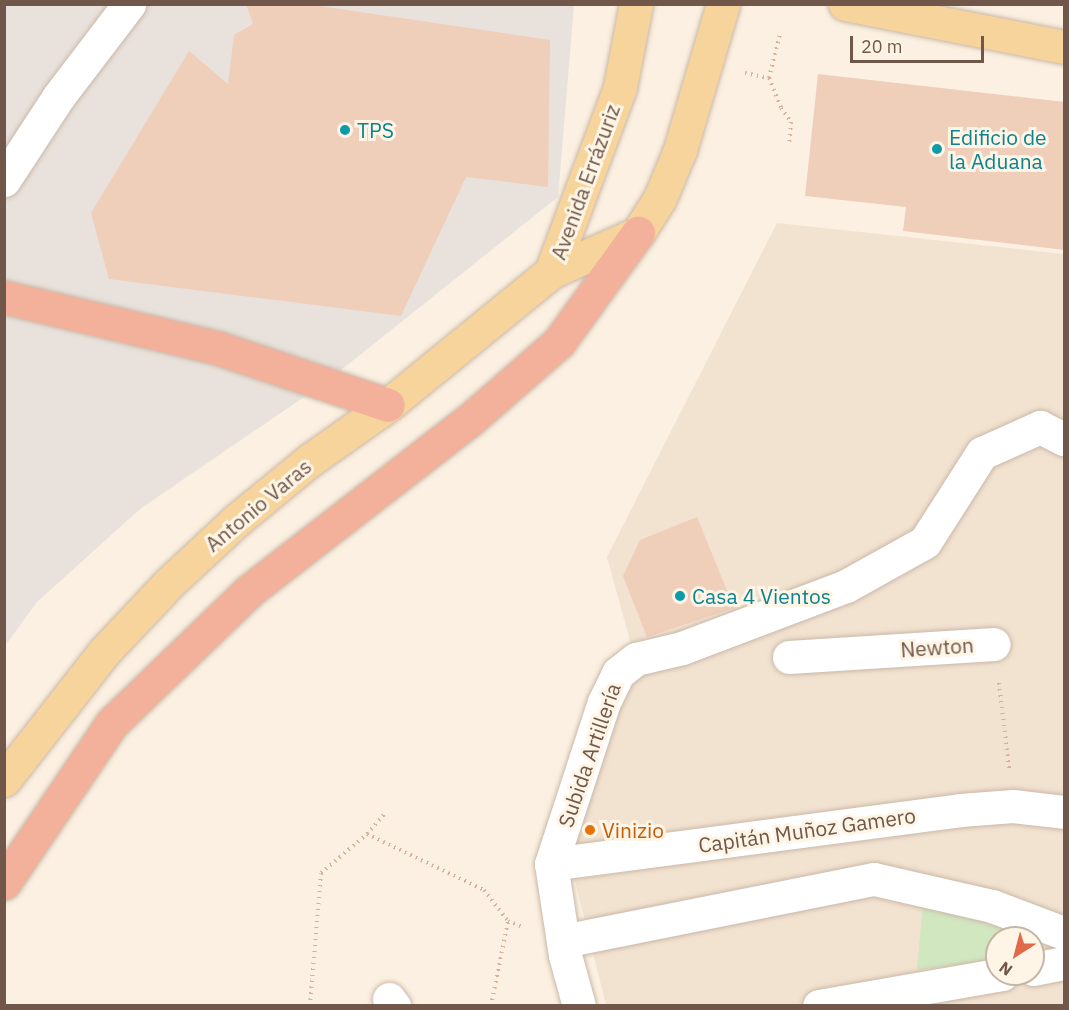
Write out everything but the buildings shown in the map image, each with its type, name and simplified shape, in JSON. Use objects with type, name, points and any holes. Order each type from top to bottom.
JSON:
[{"type":"highway","points":[[4,883],[112,723],[249,591],[472,418],[559,342],[638,233]]},
{"type":"highway","points":[[4,297],[218,348],[388,405]]},
{"type":"main road","name":"Avenida Errázuriz","points":[[551,273],[620,87],[636,4]]},
{"type":"main road","points":[[638,233],[660,198],[680,150],[723,4]]},
{"type":"main road","points":[[845,4],[1065,47]]},
{"type":"main road","points":[[950,4],[972,19],[1007,34],[1049,31],[1065,23]]},
{"type":"main road","name":"Avenida Errázuriz","points":[[551,273],[638,233]]},
{"type":"main road","name":"Antonio Varas","points":[[4,780],[104,652],[168,584],[310,459],[388,405],[551,273]]},
{"type":"street","points":[[4,180],[59,96],[129,4]]},
{"type":"street","name":"Subida Artillería","points":[[579,1005],[563,941],[551,864],[604,702],[618,673],[636,659],[682,648],[846,586],[925,542],[982,453],[1040,427],[1065,438]]},
{"type":"street","name":"Newton","points":[[789,657],[994,644]]},
{"type":"street","name":"Capitán Muñoz Gamero","points":[[551,864],[960,810],[1013,806],[1065,812]]},
{"type":"street","points":[[563,941],[874,879],[992,906],[1065,933]]},
{"type":"street","points":[[1045,967],[1065,963]]},
{"type":"street","points":[[819,1005],[985,977]]},
{"type":"path","points":[[780,34],[769,78],[781,108],[791,122],[789,143]]},
{"type":"path","points":[[743,72],[769,78]]},
{"type":"path","name":"Newton","points":[[994,644],[1013,806]]},
{"type":"path","points":[[310,1005],[321,873],[367,834],[387,811]]},
{"type":"path","points":[[367,834],[484,890]]},
{"type":"path","points":[[491,1005],[508,921]]},
{"type":"shaded area","points":[[5,5],[574,5],[558,197],[326,382],[140,509],[37,602],[5,646]]},
{"type":"shaded area","points":[[777,223],[1064,254],[1064,1005],[606,1005],[566,845],[632,648],[607,557]]},
{"type":"green space","points":[[923,903],[994,926],[985,926],[985,962],[917,970]]},
{"type":"place","name":"TPS","points":[[345,130]]},
{"type":"place","name":"Edificio de la Aduana","points":[[937,149]]},
{"type":"place","name":"Casa 4 Vientos","points":[[680,596]]},
{"type":"place","name":"Vinizio","points":[[590,830]]}]
